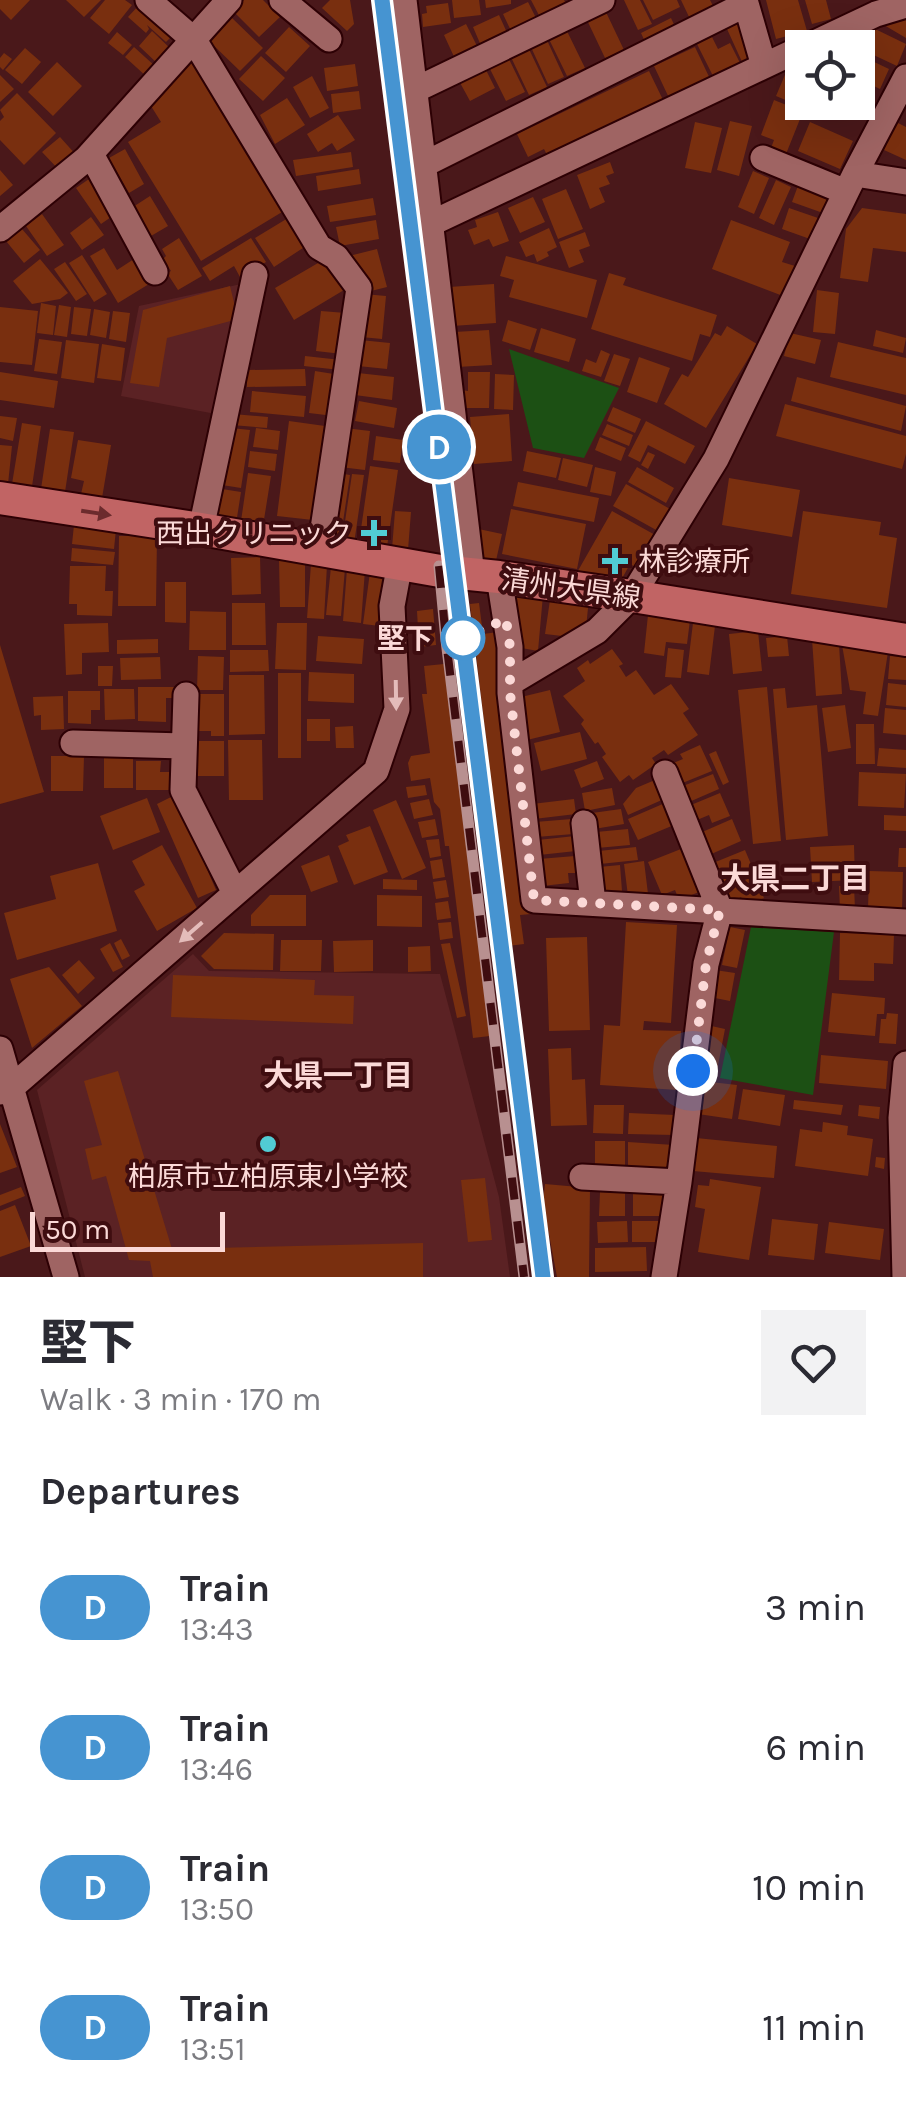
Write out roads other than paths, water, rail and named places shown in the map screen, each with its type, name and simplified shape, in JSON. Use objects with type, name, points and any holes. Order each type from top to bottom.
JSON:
[{"type":"main road","name":"清州大県線","points":[[0,498],[400,564],[906,640]]},
{"type":"street","points":[[148,0],[194,40],[318,247],[336,257],[359,288],[320,550]]},
{"type":"street","points":[[0,229],[91,154],[229,0]]},
{"type":"street","points":[[282,0],[330,39]]},
{"type":"street","points":[[404,0],[430,224],[486,576],[510,647],[510,683],[534,900],[906,922]]},
{"type":"street","points":[[415,90],[602,0]]},
{"type":"street","points":[[424,165],[745,2],[764,66]]},
{"type":"street","points":[[842,30],[906,5]]},
{"type":"street","points":[[430,224],[785,57]]},
{"type":"street","points":[[510,683],[597,631],[632,596],[716,459],[906,76]]},
{"type":"street","points":[[91,154],[155,272]]},
{"type":"street","points":[[763,158],[851,183],[906,182]]},
{"type":"street","points":[[201,530],[254,275]]},
{"type":"street","points":[[6,1090],[376,771],[397,709],[392,606],[400,564]]},
{"type":"street","points":[[186,695],[183,790],[236,894]]},
{"type":"street","points":[[73,743],[184,746]]},
{"type":"street","points":[[664,1277],[706,964],[720,910],[665,773]]},
{"type":"street","points":[[584,823],[593,903]]},
{"type":"street","points":[[0,1049],[6,1090],[66,1277]]},
{"type":"street","points":[[905,1277],[901,1118],[906,1064]]},
{"type":"street","points":[[582,1177],[679,1182]]},
{"type":"railway","points":[[382,0],[543,1277]]},
{"type":"railway","points":[[439,566],[524,1277]]},
{"type":"train","name":"D","points":[[382,0],[543,1277]]},
{"type":"place","name":"西出クリニック","points":[[374,533]]},
{"type":"place","name":"林診療所","points":[[615,561]]},
{"type":"place","name":"堅下","points":[[463,638]]},
{"type":"place","name":"柏原市立柏原東小学校","points":[[268,1144]]},
{"type":"district","name":"大県二丁目","points":[[795,879]]},
{"type":"district","name":"大県一丁目","points":[[338,1076]]}]
